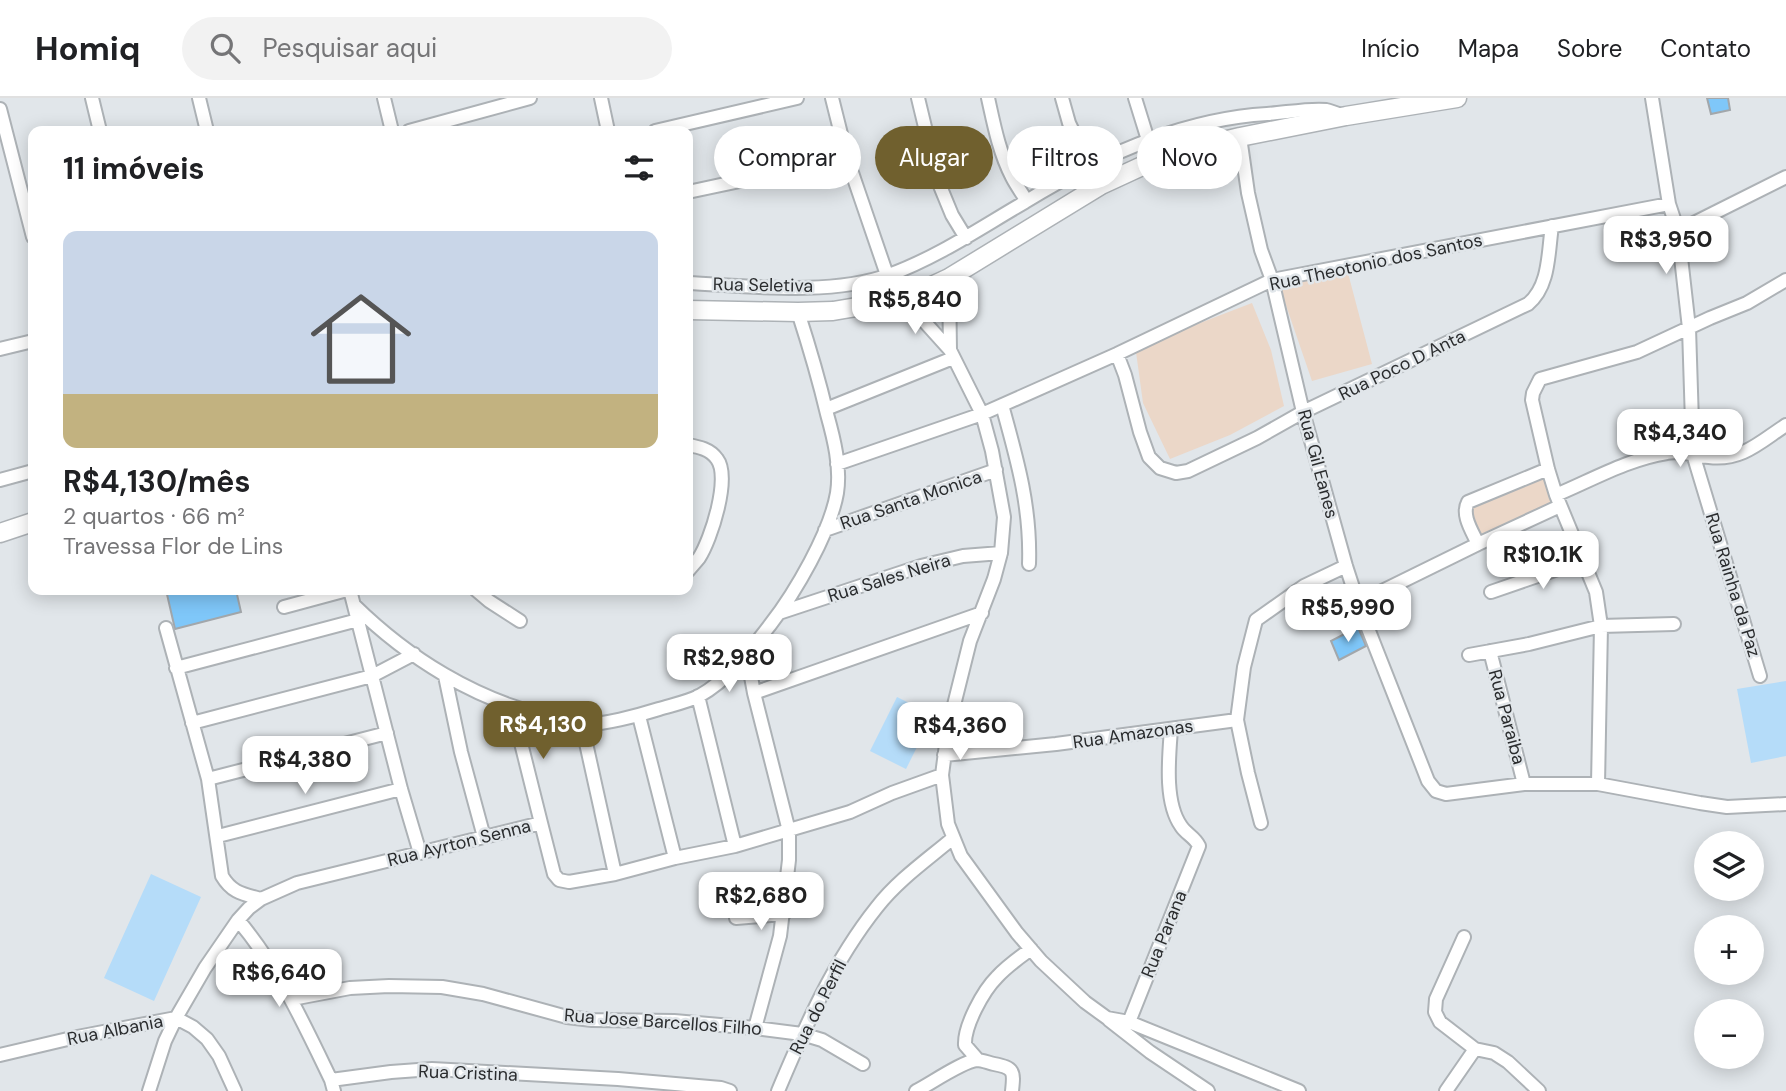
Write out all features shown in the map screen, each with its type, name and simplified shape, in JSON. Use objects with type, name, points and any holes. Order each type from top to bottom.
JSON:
[{"type":"main road","points":[[1242,137],[1457,98]]},
{"type":"main road","points":[[693,310],[834,311],[904,299],[949,278],[1101,185],[1137,168]]},
{"type":"main road","points":[[0,533],[28,524]]},
{"type":"street","points":[[92,98],[99,126]]},
{"type":"street","points":[[199,98],[206,126]]},
{"type":"street","points":[[384,98],[391,126]]},
{"type":"street","points":[[427,126],[530,98]]},
{"type":"street","points":[[601,98],[607,126]]},
{"type":"street","points":[[677,126],[797,98]]},
{"type":"street","points":[[832,98],[839,126]]},
{"type":"street","points":[[919,98],[938,181],[966,238]]},
{"type":"street","points":[[988,98],[1004,159],[1027,200]]},
{"type":"street","points":[[1062,98],[1070,126]]},
{"type":"street","points":[[1135,98],[1144,126]]},
{"type":"street","name":"Rua Rainha da Paz","points":[[1652,98],[1669,204],[1678,231],[1689,328],[1693,454],[1760,676]]},
{"type":"street","points":[[0,109],[28,218]]},
{"type":"street","name":"Rua Seletiva","points":[[1195,126],[1243,115],[1324,110],[1346,116]]},
{"type":"street","name":"Rua Gil Eanes","points":[[1242,151],[1261,250],[1272,280],[1303,412],[1346,566],[1428,781],[1436,791],[1446,794],[1524,783]]},
{"type":"street","points":[[1678,231],[1786,177]]},
{"type":"street","points":[[693,191],[714,186]]},
{"type":"street","points":[[858,189],[887,275],[951,354],[982,414],[1004,517],[1001,553],[992,586],[967,651],[948,729],[942,775],[948,824],[953,838],[961,856],[1031,949],[1066,984],[1150,1052],[1208,1091]]},
{"type":"street","name":"Rua Seletiva","points":[[693,283],[831,287],[887,275],[928,259],[1047,189]]},
{"type":"street","name":"Rua Theotonio dos Santos","points":[[838,464],[982,414],[1117,354],[1272,280],[1669,204]]},
{"type":"street","name":"Rua Poco D Anta","points":[[1117,354],[1149,457],[1160,468],[1168,471],[1188,471],[1303,412],[1528,304],[1535,298],[1544,280],[1552,226]]},
{"type":"street","points":[[861,307],[879,293],[887,275]]},
{"type":"street","points":[[949,278],[951,354]]},
{"type":"street","points":[[1598,784],[1601,626],[1596,592],[1558,501],[1534,409],[1533,393],[1540,379],[1637,352],[1747,303],[1786,280]]},
{"type":"street","points":[[354,605],[386,635],[444,676],[512,707],[582,724],[639,716],[698,696],[723,678],[747,655],[793,593],[825,530],[837,493],[838,464],[826,409],[798,312]]},
{"type":"street","points":[[0,349],[28,342]]},
{"type":"street","points":[[826,409],[951,354]]},
{"type":"street","points":[[1002,405],[1028,515],[1029,564]]},
{"type":"street","points":[[1358,603],[1646,457],[1677,452],[1717,458],[1741,455],[1786,425]]},
{"type":"street","points":[[693,446],[706,449],[715,456],[722,467],[723,481],[711,532],[700,557],[693,565]]},
{"type":"street","points":[[1478,544],[1465,514],[1468,502],[1548,469]]},
{"type":"street","name":"Rua Santa Monica","points":[[825,530],[996,470]]},
{"type":"street","points":[[0,480],[28,472]]},
{"type":"street","name":"Rua Sales Neira","points":[[779,613],[921,566],[963,556],[1001,553]]},
{"type":"street","points":[[1491,592],[1584,560]]},
{"type":"street","points":[[1261,823],[1237,720],[1244,667],[1256,620],[1304,586],[1346,566]]},
{"type":"street","points":[[284,607],[329,595]]},
{"type":"street","points":[[350,595],[420,853]]},
{"type":"street","points":[[482,595],[520,621]]},
{"type":"street","points":[[754,693],[982,613]]},
{"type":"street","points":[[176,668],[358,620]]},
{"type":"street","points":[[1469,655],[1529,644],[1601,626],[1674,624]]},
{"type":"street","points":[[166,628],[208,779],[222,876],[235,891],[261,899]]},
{"type":"street","name":"Rua Paraiba","points":[[1490,651],[1524,783]]},
{"type":"street","points":[[192,723],[372,676],[414,654]]},
{"type":"street","points":[[747,655],[789,831],[784,914],[755,1028]]},
{"type":"street","points":[[444,676],[484,837]]},
{"type":"street","points":[[698,696],[735,846]]},
{"type":"street","points":[[512,707],[541,822]]},
{"type":"street","points":[[639,716],[675,858]]},
{"type":"street","name":"Rua Amazonas","points":[[944,755],[1008,750],[1237,720]]},
{"type":"street","points":[[582,724],[615,874]]},
{"type":"street","name":"Rua Parana","points":[[1129,1022],[1199,846],[1181,826],[1171,799],[1171,729]]},
{"type":"street","points":[[208,779],[387,733]]},
{"type":"street","name":"Rua Ayrton Senna","points":[[149,1091],[165,1041],[176,1018],[238,919],[261,899],[297,883],[541,822],[554,874],[559,880],[569,882],[615,874],[789,831],[850,812],[942,775]]},
{"type":"street","points":[[1524,783],[1598,784],[1727,807],[1786,804]]},
{"type":"street","points":[[218,836],[401,789]]},
{"type":"street","name":"Rua do Perfil","points":[[778,1091],[824,989],[877,906],[902,880],[953,838]]},
{"type":"street","points":[[736,918],[784,914]]},
{"type":"street","points":[[238,919],[255,940],[292,999],[333,1086]]},
{"type":"street","points":[[1464,937],[1436,999],[1435,1012],[1440,1022],[1475,1049],[1494,1053],[1508,1062],[1539,1091]]},
{"type":"street","points":[[978,1060],[965,1045],[970,1022],[996,977],[1031,949]]},
{"type":"street","name":"Rua Jose Barcellos Filho","points":[[292,999],[350,988],[442,987],[483,994],[579,1019],[674,1021],[802,1034],[822,1041],[863,1064]]},
{"type":"street","name":"Rua Albania","points":[[0,1055],[176,1018],[193,1027],[207,1040],[219,1056],[236,1091]]},
{"type":"street","points":[[1107,1018],[1129,1022],[1299,1091]]},
{"type":"street","points":[[1447,1091],[1475,1049]]},
{"type":"street","points":[[916,1091],[978,1060],[1011,1070],[1012,1091]]},
{"type":"street","name":"Rua Cristina","points":[[333,1086],[391,1072],[432,1069],[618,1079],[730,1091]]},
{"type":"shaded area","points":[[1348,273],[1372,364],[1312,381],[1279,285]]},
{"type":"shaded area","points":[[1252,303],[1271,350],[1284,406],[1230,435],[1170,459],[1143,403],[1136,352],[1187,328]]},
{"type":"shaded area","points":[[1543,472],[1557,504],[1478,535],[1468,506]]},
{"type":"shaded area","points":[[1786,681],[1786,756],[1751,763],[1737,689]]},
{"type":"shaded area","points":[[897,697],[933,715],[906,769],[870,751]]},
{"type":"shaded area","points":[[151,874],[201,897],[154,1001],[104,978]]},
{"type":"building","points":[[1707,98],[1728,98],[1730,110],[1711,114]]},
{"type":"building","points":[[167,595],[237,595],[241,612],[175,629]]},
{"type":"building","points":[[1358,627],[1366,646],[1339,660],[1331,641]]}]
